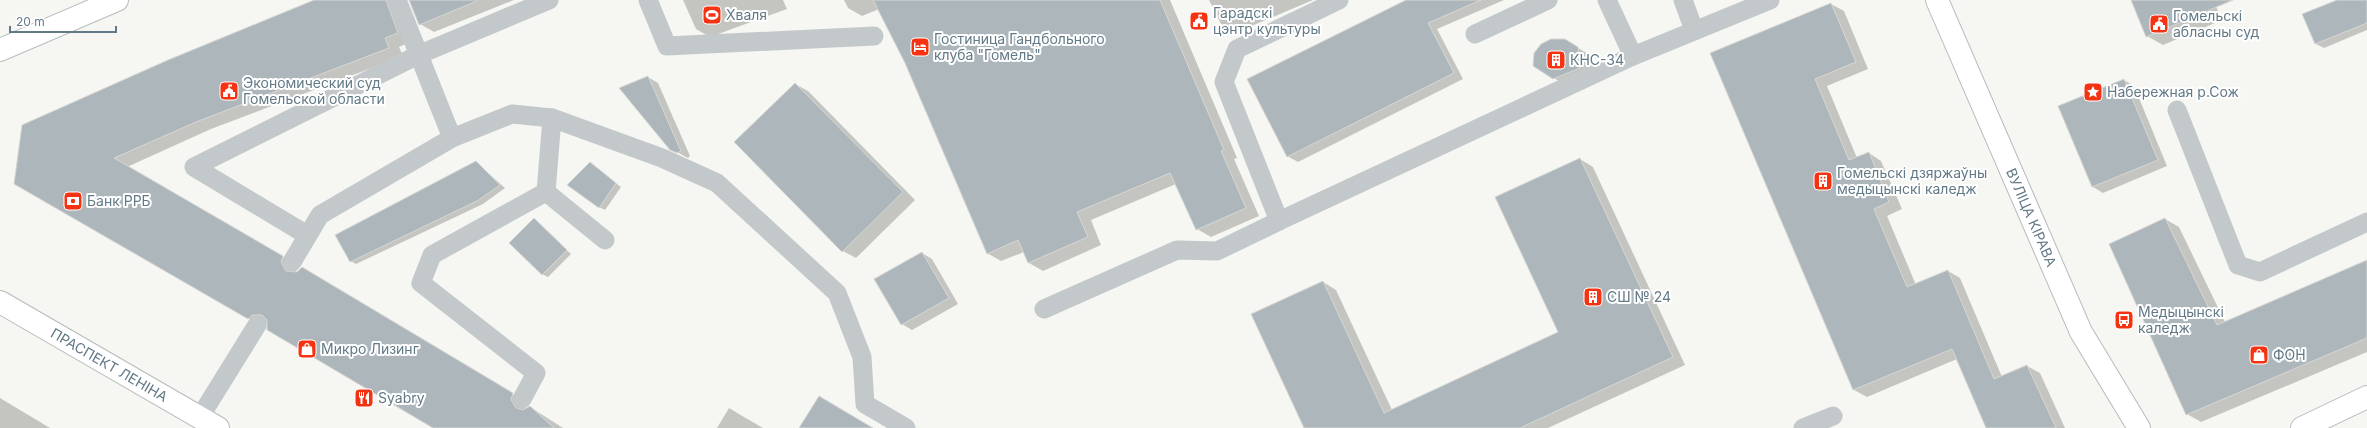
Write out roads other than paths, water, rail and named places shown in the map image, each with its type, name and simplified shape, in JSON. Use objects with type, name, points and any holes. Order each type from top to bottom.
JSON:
[{"type":"main road","points":[[0,50],[117,0]]},
{"type":"main road","name":"ВУЛІЦА КІРАВА","points":[[1937,0],[2081,332],[2139,428]]},
{"type":"main road","name":"ПРАСПЕКТ ЛЕНІНА","points":[[0,302],[209,422]]},
{"type":"main road","points":[[2302,428],[2367,397]]},
{"type":"lane","points":[[397,0],[452,138]]},
{"type":"lane","points":[[307,234],[194,167],[418,55],[549,0]]},
{"type":"lane","points":[[648,0],[667,46],[874,36]]},
{"type":"lane","points":[[1280,221],[1224,82],[1237,49],[1339,0]]},
{"type":"lane","points":[[1475,34],[1548,0]]},
{"type":"lane","points":[[1607,0],[1633,56]]},
{"type":"lane","points":[[1683,0],[1694,30]]},
{"type":"lane","points":[[1044,309],[1177,250],[1217,251],[1633,56],[1770,0]]},
{"type":"lane","points":[[2176,110],[2238,265],[2260,272],[2367,222]]},
{"type":"lane","points":[[292,262],[307,234],[320,215],[452,138],[512,114],[552,118],[662,158],[716,183],[837,293],[862,358],[866,404],[906,428]]},
{"type":"lane","points":[[546,192],[552,118]]},
{"type":"lane","points":[[546,192],[605,240]]},
{"type":"lane","points":[[522,399],[536,373],[421,283],[432,255],[546,192]]},
{"type":"lane","points":[[209,422],[256,324]]},
{"type":"lane","points":[[1803,428],[1833,416]]},
{"type":"place","name":"Хваля","points":[[712,15]]},
{"type":"place","name":"Гарадскі цэнтр культуры","points":[[1199,21]]},
{"type":"place","name":"Гомельскі абласны суд","points":[[2159,24]]},
{"type":"place","name":"Гостиница Гандбольного клуба \"Гомель\"","points":[[920,47]]},
{"type":"place","name":"КНС-34","points":[[1556,60]]},
{"type":"place","name":"Экономический суд Гомельской области","points":[[229,91]]},
{"type":"place","name":"Набережная р.Сож","points":[[2093,92]]},
{"type":"place","name":"Гомельскі дзяржаўны медыцынскі каледж","points":[[1823,181]]},
{"type":"place","name":"Банк РРБ","points":[[73,201]]},
{"type":"place","name":"СШ № 24","points":[[1593,297]]},
{"type":"place","name":"Медыцынскі каледж","points":[[2124,320]]},
{"type":"place","name":"Микро Лизинг","points":[[307,349]]},
{"type":"place","name":"ФОН","points":[[2259,355]]},
{"type":"place","name":"Syabry","points":[[364,398]]}]
